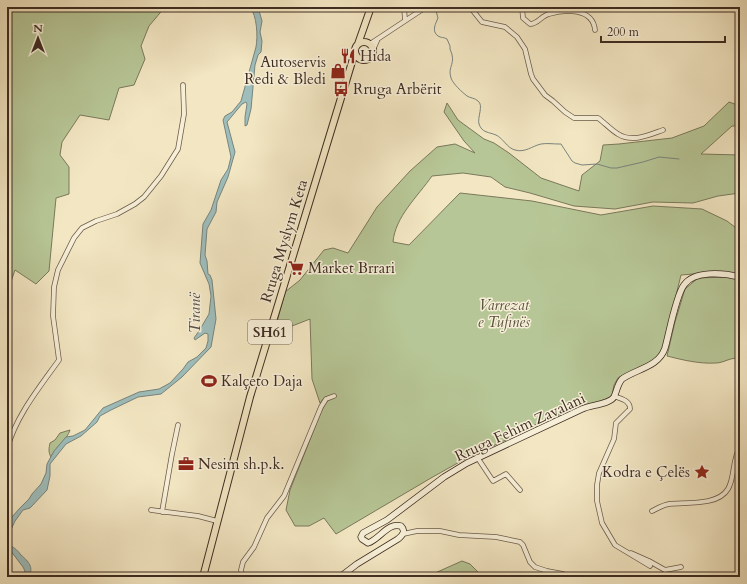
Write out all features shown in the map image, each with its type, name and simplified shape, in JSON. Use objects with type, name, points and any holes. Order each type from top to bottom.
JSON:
[{"type":"main road","name":"SH61","points":[[355,52],[355,48],[358,44],[371,7]]},
{"type":"main road","name":"SH61","points":[[368,14],[366,31],[371,46]]},
{"type":"main road","points":[[351,68],[370,57],[371,46],[364,42],[358,44]]},
{"type":"main road","points":[[355,52],[358,57],[363,60]]},
{"type":"main road","name":"Rruga Myslym Keta","points":[[203,577],[252,392],[355,52]]},
{"type":"street","points":[[404,7],[405,20]]},
{"type":"street","points":[[371,46],[378,39],[426,7]]},
{"type":"street","points":[[470,7],[482,22],[505,27],[517,37],[525,49],[530,74],[544,95],[570,116],[580,119],[598,118],[617,134],[629,138],[639,138],[663,130]]},
{"type":"street","points":[[522,7],[523,18],[530,24],[536,23],[549,14],[571,11],[582,13],[587,16],[595,26],[595,30]]},
{"type":"street","points":[[7,450],[19,419],[59,360],[53,316],[54,287],[58,270],[74,238],[82,228],[88,224],[117,214],[136,204],[152,188],[171,161],[178,149],[180,141],[184,114],[183,85]]},
{"type":"street","points":[[650,566],[612,543],[602,523],[596,492],[599,473],[614,438],[616,423],[630,409],[630,404],[628,402],[614,396],[617,386],[622,379],[654,362],[662,356],[680,292],[687,282],[696,277],[707,275],[740,276]]},
{"type":"street","points":[[243,577],[241,570],[243,562],[254,548],[268,518],[284,496],[321,407],[326,399],[334,396]]},
{"type":"street","name":"Rruga Fehim Zavalani","points":[[403,534],[403,527],[397,525],[391,527],[371,542],[366,542],[361,537],[363,533],[390,517],[455,470],[477,457],[588,407],[609,402],[614,396]]},
{"type":"street","points":[[162,512],[178,425]]},
{"type":"street","points":[[652,511],[667,504],[711,500],[723,494],[730,484],[740,447]]},
{"type":"street","points":[[477,457],[493,481],[506,474],[520,490]]},
{"type":"street","points":[[151,510],[198,516],[217,521]]},
{"type":"street","points":[[340,577],[403,534],[417,531],[440,531],[459,535],[496,537],[520,542],[523,545],[530,562],[535,567],[571,577]]},
{"type":"street","points":[[620,549],[649,561],[665,570],[681,567]]},
{"type":"green space","points":[[7,7],[165,7],[149,26],[141,46],[145,59],[134,85],[119,88],[109,120],[80,115],[62,142],[60,155],[69,167],[69,194],[56,198],[49,271],[36,284],[15,270],[7,293]]},
{"type":"green space","name":"Varrezat e Tufinës","points":[[729,102],[740,106],[740,126],[732,126],[701,154],[740,155],[740,193],[718,196],[693,203],[653,202],[615,209],[574,206],[505,187],[491,177],[463,173],[432,176],[403,215],[398,224],[393,242],[409,245],[460,193],[532,201],[601,215],[653,206],[702,209],[727,221],[740,231],[740,275],[705,273],[681,275],[662,352],[656,359],[618,378],[614,385],[612,395],[607,400],[577,407],[573,411],[548,418],[463,460],[336,534],[324,518],[309,526],[295,526],[286,510],[290,490],[321,412],[325,404],[330,399],[325,397],[320,403],[312,379],[310,319],[274,333],[285,292],[300,280],[324,250],[333,248],[348,253],[377,207],[410,171],[437,147],[455,144],[475,153],[464,141],[444,112],[447,103],[458,120],[484,139],[494,143],[509,153],[541,178],[579,191],[582,175],[600,161],[603,145],[672,138],[704,126]]},
{"type":"green space","points":[[726,277],[740,279],[740,359],[734,358],[719,363],[703,363],[667,356],[685,289],[698,278]]},
{"type":"green space","points":[[70,430],[69,434],[51,457],[49,452],[50,443],[55,440],[60,433]]},
{"type":"green space","points":[[462,561],[470,564],[483,577],[426,577]]},
{"type":"water","points":[[250,7],[258,7],[262,21],[260,32],[262,41],[261,52],[258,55],[255,65],[251,109],[247,125],[245,126],[246,102],[242,104],[227,122],[235,152],[228,177],[217,202],[216,212],[207,229],[205,255],[208,274],[212,280],[216,319],[211,347],[182,377],[161,394],[138,397],[111,410],[100,416],[97,422],[81,436],[66,444],[50,464],[50,476],[47,490],[30,508],[23,510],[15,521],[9,534],[11,546],[26,560],[31,568],[28,577],[20,577],[25,571],[7,546],[7,531],[11,518],[41,484],[46,473],[47,464],[54,451],[66,437],[73,436],[85,430],[103,408],[139,392],[159,389],[170,383],[188,362],[197,357],[206,348],[208,334],[205,333],[195,340],[194,338],[209,314],[211,296],[209,284],[200,263],[203,224],[211,210],[221,180],[228,169],[231,157],[223,120],[225,116],[232,112],[241,101],[256,47],[256,26]]},
{"type":"waterway","points":[[435,7],[438,18],[435,32],[438,36],[447,39],[453,58],[450,71],[452,80],[467,96],[480,103],[480,127],[486,132],[498,136],[512,149],[522,151],[541,144],[561,144],[572,161],[575,163],[582,165],[597,164],[611,168],[617,168],[659,157],[679,159]]},
{"type":"place","name":"Hida","points":[[348,56]]},
{"type":"place","name":"Autoservis Redi & Bledi","points":[[338,71]]},
{"type":"place","name":"Rruga Arbërit","points":[[341,89]]},
{"type":"place","name":"Market Brrari","points":[[296,268]]},
{"type":"place","name":"Kalçeto Daja","points":[[209,381]]},
{"type":"place","name":"Nesim sh.p.k.","points":[[186,464]]},
{"type":"place","name":"Kodra e Çelës","points":[[702,472]]},
{"type":"water label","name":"Tiranë","points":[[195,313]]}]
